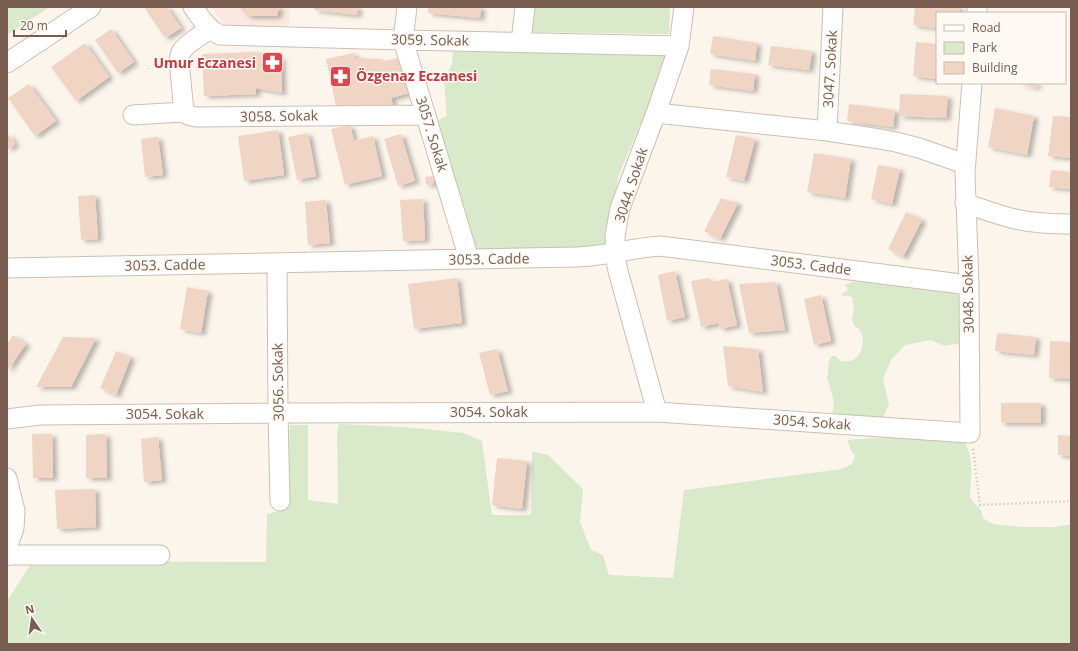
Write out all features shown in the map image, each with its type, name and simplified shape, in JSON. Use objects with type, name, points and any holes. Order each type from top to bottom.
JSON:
[{"type":"street","points":[[7,63],[91,7]]},
{"type":"street","points":[[184,112],[179,60],[180,55],[186,46],[210,29],[193,7]]},
{"type":"street","name":"3057. Sokak","points":[[407,7],[403,40],[469,259]]},
{"type":"street","points":[[521,42],[525,7]]},
{"type":"street","name":"3044. Sokak","points":[[657,412],[620,281],[616,260],[616,236],[620,208],[656,113],[679,46],[684,7]]},
{"type":"street","name":"3047. Sokak","points":[[827,131],[833,7]]},
{"type":"street","name":"3059. Sokak","points":[[210,29],[220,35],[679,46]]},
{"type":"street","name":"3048. Sokak","points":[[970,433],[969,284],[965,203],[965,164],[972,84]]},
{"type":"street","name":"3058. Sokak","points":[[133,115],[184,112],[191,117],[426,115]]},
{"type":"street","points":[[656,113],[827,131],[896,142],[919,148],[965,164]]},
{"type":"street","points":[[965,203],[1017,220],[1071,224]]},
{"type":"street","name":"3053. Cadde","points":[[7,268],[587,257],[660,246],[969,284]]},
{"type":"street","name":"3056. Sokak","points":[[277,263],[280,501]]},
{"type":"street","name":"3054. Sokak","points":[[7,419],[40,415],[657,412],[970,433]]},
{"type":"street","points":[[7,478],[15,511],[14,528],[8,545],[7,555],[160,554]]},
{"type":"path","points":[[970,433],[980,505],[1071,501]]},
{"type":"shaded area","points":[[211,7],[291,7],[288,31],[235,30],[224,25]]},
{"type":"green space","points":[[7,7],[50,7],[7,35]]},
{"type":"green space","points":[[535,7],[670,7],[669,34],[532,32]]},
{"type":"green space","points":[[477,51],[665,55],[665,64],[655,93],[618,177],[608,240],[605,245],[587,253],[485,254],[474,245],[436,121],[447,116],[444,83],[452,63],[453,52]]},
{"type":"green space","points":[[853,282],[870,282],[953,292],[961,297],[965,306],[958,318],[964,345],[954,344],[945,346],[931,340],[905,345],[891,360],[883,379],[889,405],[882,419],[832,413],[834,405],[827,379],[829,361],[832,356],[836,356],[840,361],[853,360],[860,353],[863,343],[863,337],[854,326],[852,319],[854,309],[852,297],[841,295],[848,290],[845,285]]},
{"type":"green space","points":[[339,424],[404,427],[464,433],[482,441],[492,515],[531,515],[532,451],[548,455],[583,489],[580,522],[591,550],[603,555],[609,575],[673,578],[684,490],[841,469],[852,464],[855,456],[847,440],[893,437],[962,437],[971,459],[970,498],[981,510],[983,518],[993,524],[1020,527],[1055,527],[1071,524],[1071,644],[7,644],[7,601],[33,561],[266,562],[267,514],[287,509],[290,425],[308,425],[308,500],[338,504],[337,432]]},
{"type":"building","points":[[144,7],[167,7],[181,28],[165,38]]},
{"type":"building","points":[[239,7],[279,7],[277,16],[248,16]]},
{"type":"building","points":[[314,7],[358,7],[357,15],[314,10]]},
{"type":"building","points":[[428,7],[481,7],[480,18],[428,13]]},
{"type":"building","points":[[915,7],[960,7],[959,12],[936,12],[936,28],[913,25]]},
{"type":"building","points":[[111,29],[134,62],[118,73],[95,40]]},
{"type":"building","points":[[713,36],[757,43],[755,61],[710,54]]},
{"type":"building","points":[[916,42],[936,44],[936,79],[913,76]]},
{"type":"building","points":[[85,43],[109,77],[76,101],[51,67]]},
{"type":"building","points":[[771,46],[812,51],[809,70],[768,65]]},
{"type":"building","points":[[255,52],[281,57],[282,93],[256,88],[256,94],[204,96],[202,54]]},
{"type":"building","points":[[354,53],[355,58],[381,59],[382,62],[404,56],[413,92],[391,98],[394,109],[336,106],[326,59]]},
{"type":"building","points":[[711,69],[755,74],[753,91],[709,85]]},
{"type":"building","points":[[29,84],[56,121],[35,136],[8,98]]},
{"type":"building","points":[[1020,84],[1037,84],[1037,87]]},
{"type":"building","points":[[900,94],[948,96],[946,118],[899,116]]},
{"type":"building","points":[[849,104],[895,110],[893,127],[847,121]]},
{"type":"building","points":[[995,108],[1034,116],[1027,155],[988,147]]},
{"type":"building","points":[[1053,116],[1071,117],[1071,158],[1048,156]]},
{"type":"building","points":[[350,125],[354,141],[373,136],[382,176],[345,185],[331,129]]},
{"type":"building","points":[[278,130],[284,175],[244,181],[238,136]]},
{"type":"building","points":[[7,132],[15,144],[7,150]]},
{"type":"building","points":[[308,133],[316,176],[297,180],[288,137]]},
{"type":"building","points":[[401,134],[415,181],[398,186],[384,139]]},
{"type":"building","points":[[736,135],[755,139],[744,181],[726,177]]},
{"type":"building","points":[[158,137],[163,175],[145,177],[141,139]]},
{"type":"building","points":[[814,153],[851,159],[845,198],[807,192]]},
{"type":"building","points":[[878,165],[900,169],[892,204],[871,199]]},
{"type":"building","points":[[1051,170],[1071,172],[1071,189],[1049,187]]},
{"type":"building","points":[[433,176],[434,184],[426,185],[425,177]]},
{"type":"building","points":[[95,195],[98,239],[81,240],[78,196]]},
{"type":"building","points":[[721,198],[729,202],[730,200],[738,203],[720,239],[704,231]]},
{"type":"building","points":[[423,199],[425,240],[403,241],[400,200]]},
{"type":"building","points":[[326,200],[330,243],[308,245],[305,202]]},
{"type":"building","points":[[906,212],[922,220],[903,257],[888,249]]},
{"type":"building","points":[[675,271],[685,317],[667,321],[658,275]]},
{"type":"building","points":[[457,278],[462,323],[414,329],[408,284]]},
{"type":"building","points":[[709,278],[710,282],[727,279],[737,325],[720,329],[719,323],[701,327],[691,281]]},
{"type":"building","points":[[776,282],[785,330],[749,333],[739,284]]},
{"type":"building","points":[[187,287],[208,291],[201,333],[180,329]]},
{"type":"building","points":[[821,295],[831,341],[814,345],[804,299]]},
{"type":"building","points":[[997,333],[1036,337],[1034,355],[995,351]]},
{"type":"building","points":[[13,335],[26,344],[7,371],[7,344]]},
{"type":"building","points":[[63,337],[96,338],[71,387],[36,387]]},
{"type":"building","points":[[1050,341],[1071,342],[1071,379],[1049,378]]},
{"type":"building","points":[[723,346],[758,349],[763,392],[728,386]]},
{"type":"building","points":[[497,349],[508,391],[490,395],[479,353]]},
{"type":"building","points":[[116,351],[131,357],[116,395],[100,388]]},
{"type":"building","points":[[1001,403],[1041,403],[1041,423],[1001,423]]},
{"type":"building","points":[[32,434],[52,434],[53,478],[33,478]]},
{"type":"building","points":[[106,434],[107,478],[86,478],[86,435]]},
{"type":"building","points":[[1058,435],[1071,436],[1071,456],[1058,455]]},
{"type":"building","points":[[158,437],[162,480],[144,482],[141,439]]},
{"type":"building","points":[[497,458],[527,461],[522,509],[492,505]]},
{"type":"building","points":[[95,489],[96,527],[57,529],[55,490]]},
{"type":"place","name":"Umur Eczanesi","points":[[272,63]]},
{"type":"place","name":"Özgenaz Eczanesi","points":[[341,76]]}]
